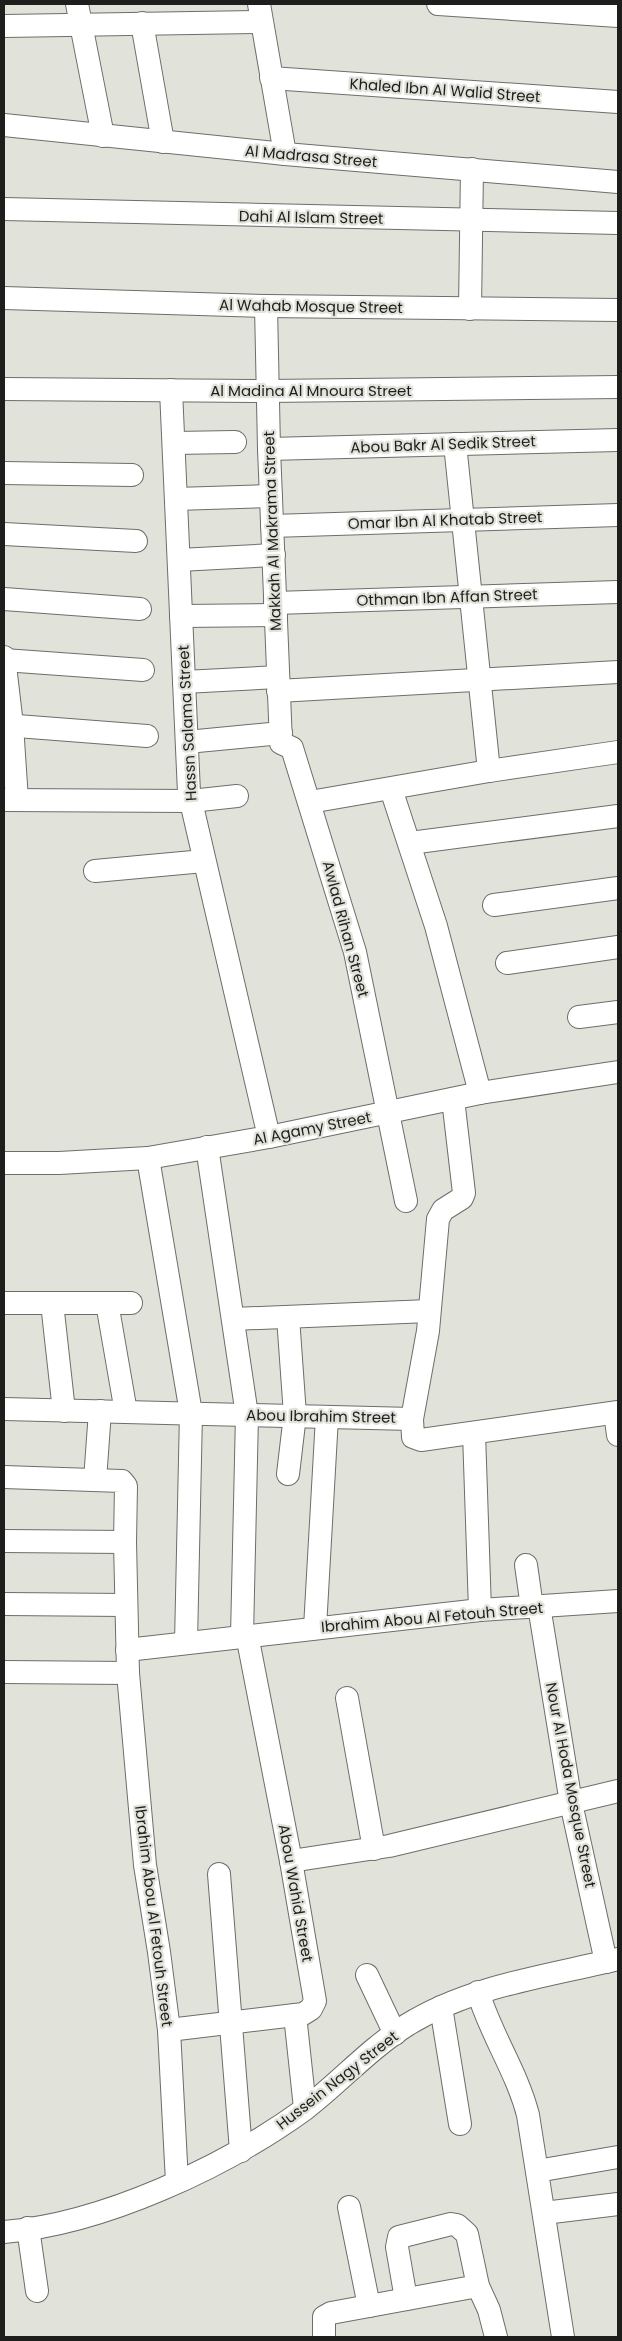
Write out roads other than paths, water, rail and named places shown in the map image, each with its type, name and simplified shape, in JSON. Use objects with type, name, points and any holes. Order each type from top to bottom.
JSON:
[{"type":"street","points":[[438,4],[609,11]]},
{"type":"street","points":[[4,26],[79,14],[142,23],[260,13],[285,154]]},
{"type":"street","points":[[79,14],[103,136]]},
{"type":"street","points":[[142,23],[163,142]]},
{"type":"street","name":"Khaled Ibn Al Walid Street","points":[[271,78],[618,102]]},
{"type":"street","name":"Al Madrasa Street","points":[[4,125],[285,154],[618,182]]},
{"type":"street","points":[[470,309],[472,170]]},
{"type":"street","name":"Dahi Al Islam Street","points":[[4,209],[618,223]]},
{"type":"street","name":"Al Wahab Mosque Street","points":[[4,298],[266,306],[618,310]]},
{"type":"street","name":"Makkah Al Makrama Street","points":[[266,306],[268,449],[278,684],[287,740]]},
{"type":"street","name":"Al Madina Al Mnoura Street","points":[[4,389],[267,391],[618,387]]},
{"type":"street","name":"Hassn Salama Street","points":[[171,390],[190,801],[269,1137]]},
{"type":"street","name":"Abou Bakr Al Sedik Street","points":[[268,449],[618,440]]},
{"type":"street","points":[[174,444],[235,442]]},
{"type":"street","points":[[455,444],[489,771]]},
{"type":"street","points":[[4,473],[132,475]]},
{"type":"street","points":[[176,499],[271,496]]},
{"type":"street","name":"Omar Ibn Al Khatab Street","points":[[272,526],[618,515]]},
{"type":"street","points":[[4,534],[136,541]]},
{"type":"street","points":[[178,560],[274,555]]},
{"type":"street","name":"Othman Ibn Affan Street","points":[[181,616],[471,596],[618,592]]},
{"type":"street","points":[[4,599],[140,609]]},
{"type":"street","points":[[143,670],[4,659],[10,800],[190,801],[237,796]]},
{"type":"street","points":[[184,682],[278,684],[480,680],[618,672]]},
{"type":"street","points":[[8,725],[147,736]]},
{"type":"street","points":[[187,742],[287,740]]},
{"type":"street","name":"Awlad Rihan Street","points":[[287,740],[310,802],[356,952],[406,1201]]},
{"type":"street","points":[[310,802],[489,771],[618,752]]},
{"type":"street","points":[[390,789],[410,843],[436,926],[480,1093]]},
{"type":"street","points":[[410,843],[618,816]]},
{"type":"street","points":[[95,870],[204,861]]},
{"type":"street","points":[[494,905],[618,888]]},
{"type":"street","points":[[508,963],[618,948]]},
{"type":"street","points":[[579,1017],[618,1012]]},
{"type":"street","name":"Al Agamy Street","points":[[4,1163],[68,1163],[148,1158],[269,1137],[480,1093],[618,1072]]},
{"type":"street","points":[[412,1418],[428,1331],[438,1219],[443,1210],[462,1198],[464,1193],[453,1098]]},
{"type":"street","name":"Abou Wahid Street","points":[[169,2030],[303,2014],[311,2009],[314,2001],[292,1861],[245,1636],[247,1415],[207,1147]]},
{"type":"street","points":[[148,1158],[191,1413],[186,1644]]},
{"type":"street","points":[[4,1303],[130,1302]]},
{"type":"street","points":[[52,1303],[64,1411]]},
{"type":"street","points":[[107,1303],[126,1412]]},
{"type":"street","points":[[233,1319],[429,1311]]},
{"type":"street","points":[[288,1317],[295,1415],[288,1474]]},
{"type":"street","name":"Abou Ibrahim Street","points":[[4,1409],[412,1418],[412,1434],[417,1440],[617,1413]]},
{"type":"street","points":[[4,1477],[95,1480],[100,1411]]},
{"type":"street","points":[[617,1413],[618,1435]]},
{"type":"street","points":[[315,1628],[327,1417]]},
{"type":"street","points":[[474,1433],[480,1610]]},
{"type":"street","name":"Ibrahim Abou Al Fetouh Street","points":[[95,1480],[122,1481],[126,1486],[127,1493],[125,1542],[128,1673],[145,1865],[160,1952],[169,2030],[177,2182]]},
{"type":"street","points":[[4,1541],[125,1542]]},
{"type":"street","name":"Nour Al Hoda Mosque Street","points":[[526,1565],[571,1803],[612,1961]]},
{"type":"street","name":"Ibrahim Abou Al Fetouh Street","points":[[127,1650],[480,1610],[618,1601]]},
{"type":"street","points":[[4,1604],[126,1605]]},
{"type":"street","points":[[4,1672],[128,1673]]},
{"type":"street","points":[[347,1698],[374,1849]]},
{"type":"street","points":[[292,1861],[374,1849],[618,1791]]},
{"type":"street","points":[[218,1874],[241,2151]]},
{"type":"street","name":"Hussein Nagy Street","points":[[4,2232],[88,2214],[126,2202],[177,2182],[241,2151],[305,2108],[375,2048],[441,2007],[478,1992],[612,1961]]},
{"type":"street","points":[[367,1975],[395,2034]]},
{"type":"street","points":[[478,1992],[492,2032],[511,2066],[524,2098],[563,2337]]},
{"type":"street","points":[[441,2007],[460,2124]]},
{"type":"street","points":[[295,2015],[305,2108]]},
{"type":"street","points":[[537,2171],[618,2157]]},
{"type":"street","points":[[544,2213],[618,2204]]},
{"type":"street","points":[[349,2207],[369,2306]]},
{"type":"street","points":[[406,2299],[397,2248],[399,2237],[404,2234],[451,2224],[457,2225],[467,2234],[478,2286],[489,2310],[496,2337]]},
{"type":"street","points":[[28,2228],[37,2291]]},
{"type":"street","points":[[324,2337],[324,2321],[327,2314],[478,2286]]}]
